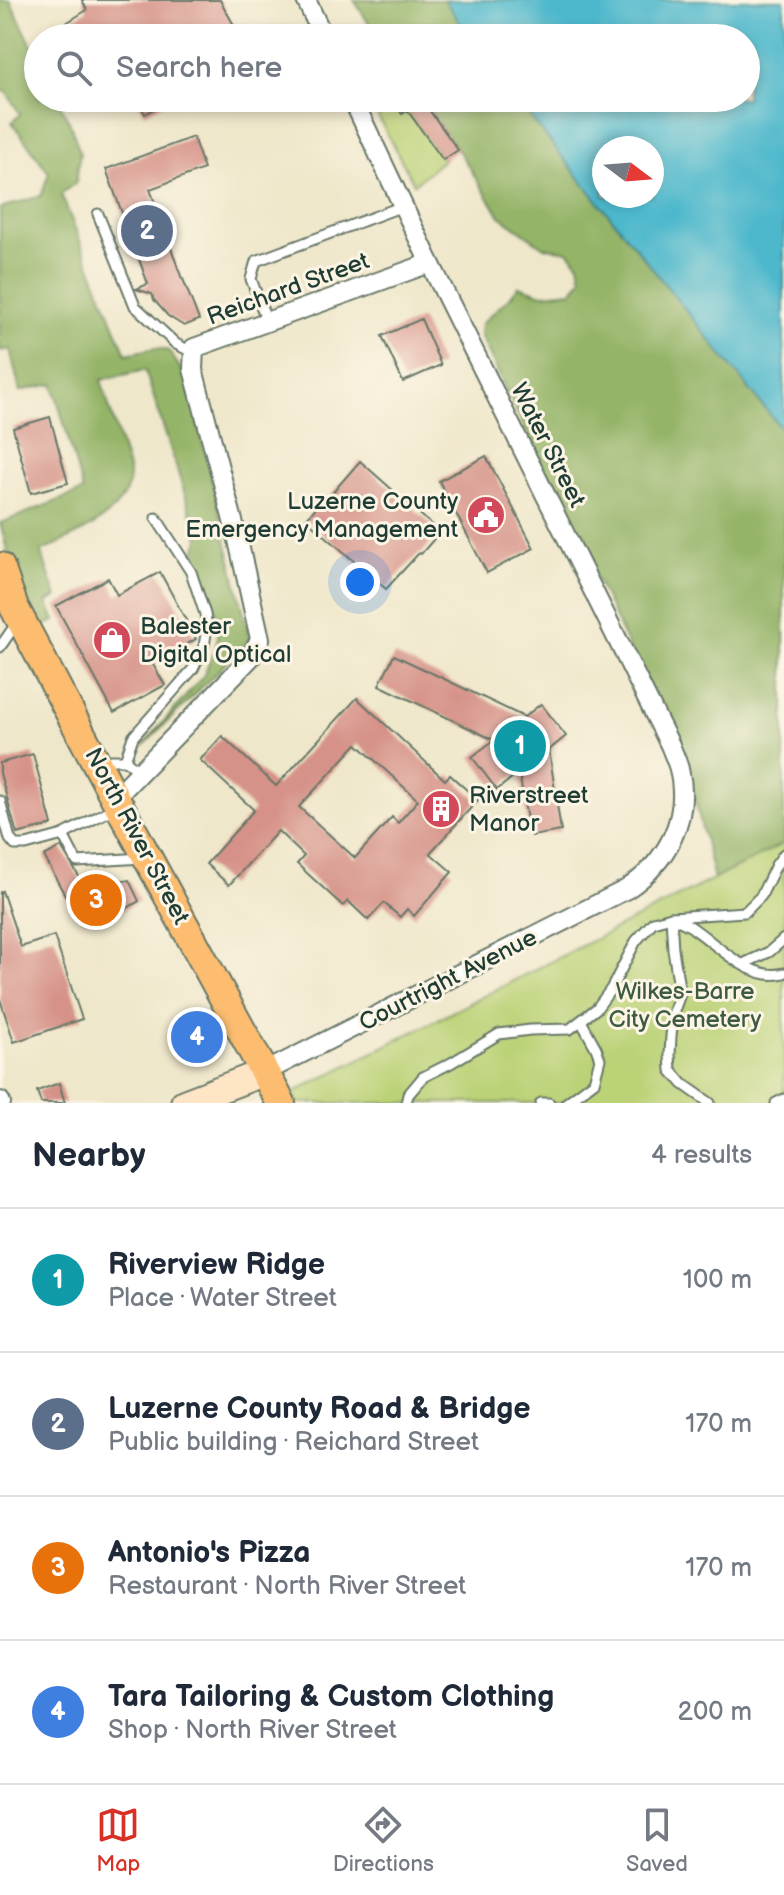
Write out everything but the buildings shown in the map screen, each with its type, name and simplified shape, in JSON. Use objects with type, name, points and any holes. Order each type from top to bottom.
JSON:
[{"type":"main road","name":"North River Street","points":[[0,567],[20,618],[112,764],[117,802],[281,1103]]},
{"type":"main road","name":"Courtright Avenue","points":[[184,1103],[265,1072]]},
{"type":"street","points":[[306,0],[317,24]]},
{"type":"street","name":"Water Street","points":[[359,112],[430,263],[670,745],[679,769],[682,792],[679,818]]},
{"type":"street","name":"Reichard Street","points":[[117,802],[140,772],[251,657],[260,639],[238,540],[193,369],[194,348],[430,263]]},
{"type":"street","name":"Courtright Avenue","points":[[265,1072],[622,893],[642,879],[661,859],[672,840],[679,818]]},
{"type":"lane","points":[[267,322],[251,279],[256,261],[403,206]]},
{"type":"lane","points":[[98,214],[135,306],[176,344],[194,353]]},
{"type":"lane","points":[[140,772],[112,764],[193,669],[204,646],[207,628],[191,572],[156,518]]},
{"type":"lane","points":[[0,647],[20,618]]},
{"type":"lane","points":[[0,801],[10,839],[15,845],[63,835],[117,802]]},
{"type":"lane","points":[[63,835],[77,862],[148,858]]},
{"type":"lane","points":[[406,1103],[408,1095],[423,1077],[499,1034],[570,1029],[597,1008],[611,989],[636,941],[653,922],[671,917],[745,912],[761,896],[784,854]]},
{"type":"lane","points":[[671,917],[693,927],[713,945],[743,964],[775,975],[784,973]]},
{"type":"lane","points":[[671,917],[680,994],[671,1036],[671,1070],[683,1084],[710,1103]]},
{"type":"lane","points":[[743,964],[769,952],[784,939]]},
{"type":"lane","points":[[566,1103],[594,1082],[600,1059],[581,1021]]},
{"type":"lane","points":[[776,1103],[784,1099]]},
{"type":"lane","points":[[541,1103],[549,1103]]},
{"type":"green space","points":[[0,0],[10,0],[24,29],[24,112],[64,112],[71,126],[80,153],[76,182],[61,194],[126,354],[156,348],[169,351],[187,379],[250,639],[141,748],[204,675],[216,645],[220,624],[195,552],[199,538],[145,370],[101,380],[129,472],[128,484],[119,502],[100,520],[41,552],[57,597],[47,602],[55,621],[38,628],[20,599],[0,523],[83,491],[53,384],[20,391],[10,349],[0,351],[0,208],[41,196],[49,173],[12,122],[20,114],[6,91],[0,91]]},
{"type":"green space","points":[[354,0],[445,0],[461,24],[369,24]]},
{"type":"green space","points":[[375,112],[408,112],[443,160],[414,184]]},
{"type":"green space","points":[[430,112],[526,112],[592,194],[592,208],[604,208],[784,432],[784,843],[714,879],[689,774],[480,335],[481,324],[519,286],[543,294],[572,291],[582,279],[579,264],[568,251],[544,247],[500,216]]},
{"type":"green space","name":"Wilkes-Barre City Cemetery","points":[[784,843],[784,1103],[296,1103],[291,1094]]},
{"type":"water","points":[[445,0],[784,0],[784,432],[604,208],[664,208],[664,136],[592,136],[592,194],[526,112],[760,112],[760,24],[461,24]]},
{"type":"place","name":"Luzerne County Road & Bridge","points":[[147,231]]},
{"type":"place","name":"Luzerne County Emergency Management","points":[[486,515]]},
{"type":"place","name":"Balester Digital Optical","points":[[112,640]]},
{"type":"place","name":"Riverview Ridge","points":[[520,746]]},
{"type":"place","name":"Riverstreet Manor","points":[[441,809]]},
{"type":"place","name":"Antonio's Pizza","points":[[96,900]]},
{"type":"place","name":"Tara Tailoring & Custom Clothing","points":[[197,1037]]}]
